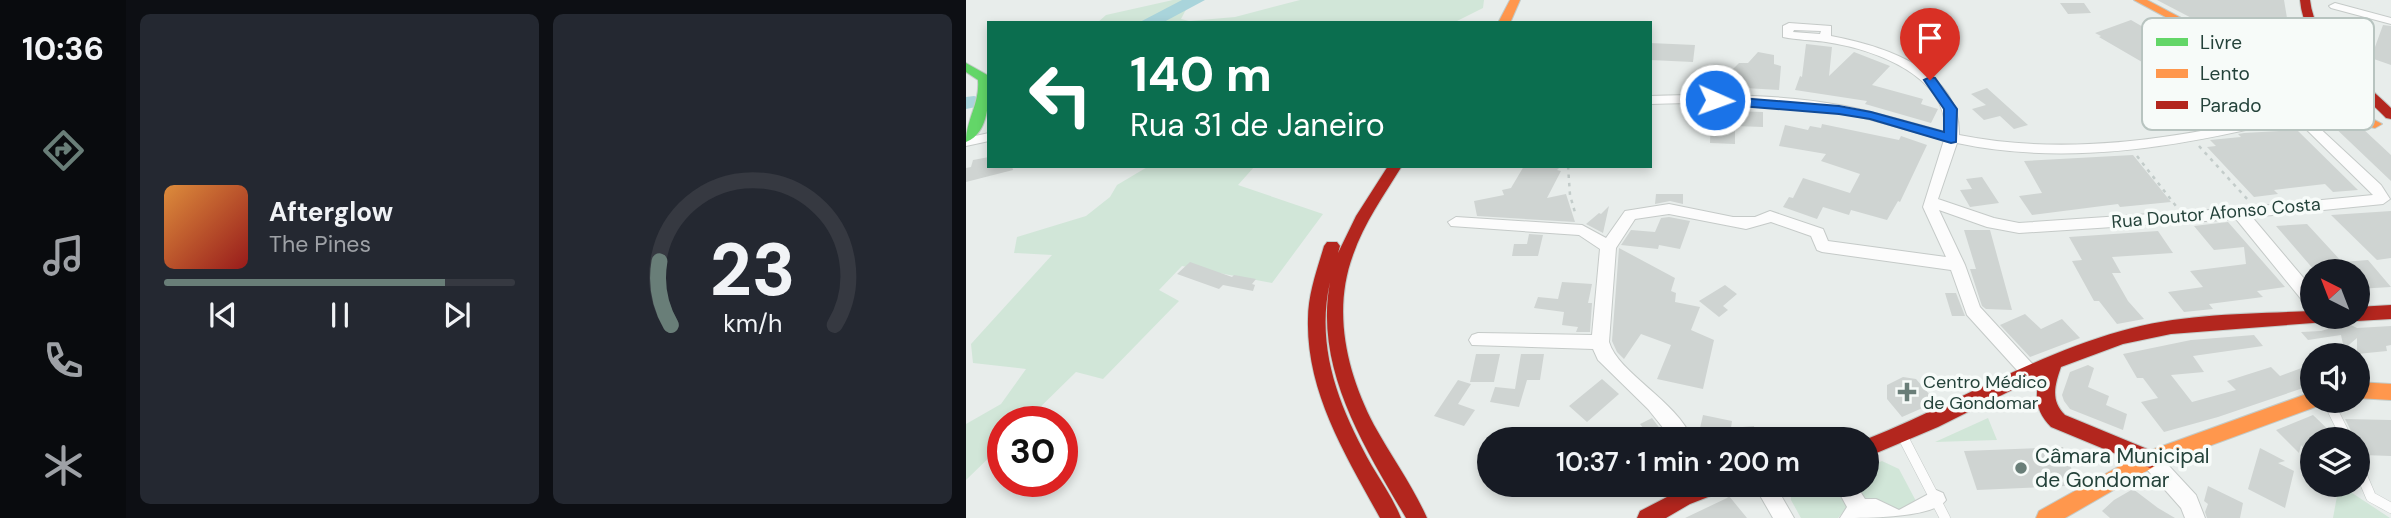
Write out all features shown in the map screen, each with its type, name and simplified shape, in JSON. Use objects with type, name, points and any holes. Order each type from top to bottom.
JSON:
[{"type":"main road","points":[[1491,21],[1502,0]]},
{"type":"main road","points":[[1505,21],[1516,0]]},
{"type":"main road","points":[[2139,0],[2174,18]]},
{"type":"main road","points":[[2305,0],[2303,13],[2306,18]]},
{"type":"main road","points":[[966,67],[984,78],[987,93],[984,110],[966,140]]},
{"type":"main road","points":[[1380,168],[1331,248],[1318,290],[1315,333],[1319,363],[1332,403],[1391,518]]},
{"type":"main road","points":[[1394,168],[1360,223],[1347,251],[1339,273],[1334,319],[1338,358],[1352,396],[1417,518]]},
{"type":"main road","points":[[2370,313],[2391,312]]},
{"type":"main road","points":[[1879,444],[1903,436],[2053,363],[2111,341],[2148,331],[2300,319]]},
{"type":"main road","points":[[2053,363],[2042,398],[2046,413],[2058,421],[2151,459]]},
{"type":"main road","points":[[2370,391],[2391,392]]},
{"type":"main road","points":[[2046,518],[2151,459],[2300,404]]},
{"type":"main road","points":[[1647,518],[1683,497]]},
{"type":"street","points":[[2335,6],[2391,21]]},
{"type":"street","points":[[1825,38],[1874,51],[1930,80],[1951,109],[1951,139],[1930,207],[1957,265],[1973,310],[2031,374]]},
{"type":"street","points":[[1652,100],[1749,101],[1839,110],[1871,116],[1951,139],[2020,148],[2128,146],[2192,138],[2226,130]]},
{"type":"street","name":"Rua Doutor Afonso Costa","points":[[2316,130],[2387,201]]},
{"type":"street","points":[[966,140],[987,137]]},
{"type":"street","points":[[966,151],[987,147]]},
{"type":"street","name":"Rua Doutor Afonso Costa","points":[[1930,201],[1992,223],[2019,228],[2387,201]]},
{"type":"street","points":[[1674,427],[1655,402],[1604,355],[1600,342],[1608,247],[1630,215],[1670,209],[1738,223],[1758,223],[1770,216],[1818,233],[1822,246],[1957,265]]},
{"type":"street","points":[[2240,213],[2300,286]]},
{"type":"street","points":[[1456,222],[1582,230],[1608,247]]},
{"type":"street","points":[[1478,340],[1600,342]]},
{"type":"street","points":[[2151,459],[2189,502],[2195,518]]},
{"type":"street","points":[[1771,497],[1784,518]]},
{"type":"street","points":[[1849,497],[1855,514],[1878,509],[1893,518]]},
{"type":"street","points":[[1904,518],[1940,509]]},
{"type":"lane","points":[[1903,436],[1940,509]]},
{"type":"lane","points":[[2370,495],[2391,508]]},
{"type":"path","points":[[2192,138],[2258,211]]},
{"type":"path","points":[[2128,146],[2184,217]]},
{"type":"path","points":[[1568,168],[1570,195],[1578,222],[1576,230]]},
{"type":"green space","points":[[1173,0],[1191,0],[1181,19],[1189,21],[1099,21],[1106,15]]},
{"type":"green space","points":[[1300,0],[1484,0],[1483,8],[1457,21],[1189,21],[1235,17]]},
{"type":"green space","points":[[1146,168],[1253,168],[1238,185],[1323,214],[1272,283],[1182,266],[1159,290],[1179,301],[1103,379],[1076,372],[1041,406],[998,406],[1026,369],[973,363],[971,344],[1052,255],[1014,253],[1017,237],[1086,216],[1110,197],[1117,185]]},
{"type":"green space","points":[[987,412],[987,460],[966,480],[966,424]]},
{"type":"green space","points":[[1988,418],[1997,440],[1935,442]]},
{"type":"green space","points":[[1882,461],[1899,469],[1917,503],[1898,513],[1860,501],[1858,497],[1879,497],[1879,462]]},
{"type":"green space","points":[[1791,497],[1845,497],[1850,504],[1838,518],[1801,518]]},
{"type":"green space","points":[[2337,497],[2358,497],[2390,518],[2333,518]]},
{"type":"building","points":[[2157,0],[2284,0],[2287,18],[2192,18]]},
{"type":"building","points":[[2060,3],[2084,3],[2091,13],[2068,14]]},
{"type":"building","points":[[2131,20],[2142,26],[2142,62],[2099,37],[2101,36],[2095,33]]},
{"type":"building","points":[[2383,25],[2391,26],[2391,65],[2374,59],[2374,50]]},
{"type":"building","points":[[1652,43],[1695,45],[1693,62],[1652,60]]},
{"type":"building","points":[[1806,44],[1832,47],[1829,76],[1854,52],[1890,66],[1872,85],[1923,99],[1921,104],[1938,109],[1931,123],[1865,104],[1867,101],[1795,90],[1800,76],[1802,77]]},
{"type":"building","points":[[1758,52],[1774,55],[1774,64],[1781,66],[1779,90],[1728,87],[1730,72],[1739,63],[1748,63]]},
{"type":"building","points":[[1987,88],[2028,125],[2014,129],[2000,116],[1984,120],[1972,109],[1986,105],[1971,94]]},
{"type":"building","points":[[1730,111],[1763,112],[1763,127],[1735,126],[1735,144],[1710,143],[1711,116],[1730,117]]},
{"type":"building","points":[[1822,124],[1899,140],[1901,136],[1927,145],[1900,202],[1898,201],[1887,220],[1851,210],[1849,215],[1823,207],[1817,219],[1783,207],[1789,197],[1793,198],[1803,178],[1850,193],[1860,174],[1821,161],[1826,154],[1779,146],[1785,125],[1808,130],[1810,126],[1821,128]]},
{"type":"building","points":[[2297,130],[2358,190],[2333,192],[2325,184],[2274,190],[2278,194],[2254,197],[2207,147],[2216,146],[2210,140],[2241,137],[2238,134]]},
{"type":"building","points":[[2337,130],[2364,130],[2391,155],[2391,181]]},
{"type":"building","points":[[2133,155],[2171,202],[2120,207],[2118,204],[2032,215],[2019,196],[2042,193],[2024,161]]},
{"type":"building","points":[[987,157],[987,168],[1013,170],[966,182],[966,168],[971,167],[973,160]]},
{"type":"building","points":[[1523,168],[1559,168],[1557,170],[1561,171],[1547,198],[1566,194],[1575,222],[1477,216],[1474,201],[1504,195],[1502,190],[1511,188]]},
{"type":"building","points":[[1982,177],[1999,203],[1970,207],[1960,190],[1972,189],[1966,179]]},
{"type":"building","points":[[1656,194],[1683,194],[1683,204],[1670,201],[1655,204]]},
{"type":"building","points":[[1609,206],[1603,233],[1586,224],[1601,214]]},
{"type":"building","points":[[2391,211],[2391,258],[2377,260],[2331,215]]},
{"type":"building","points":[[1661,218],[1690,221],[1680,249],[1659,245],[1658,249],[1621,245],[1631,230],[1655,232]]},
{"type":"building","points":[[2228,222],[2285,287],[2257,291],[2263,297],[2209,304],[2213,309],[2184,312],[2168,292],[2203,287],[2190,271],[2246,264],[2244,247],[2214,250],[2194,226]]},
{"type":"building","points":[[2307,224],[2339,259],[2305,259],[2276,226]]},
{"type":"building","points":[[1964,230],[1990,230],[2012,310],[1986,309],[1982,306],[1970,269],[1976,269]]},
{"type":"building","points":[[2158,231],[2173,253],[2112,257],[2121,273],[2112,273],[2128,301],[2144,319],[2117,324],[2099,301],[2094,301],[2072,261],[2082,260],[2069,237]]},
{"type":"building","points":[[1529,234],[1543,235],[1538,256],[1512,256],[1514,244],[1527,244]]},
{"type":"building","points":[[1619,248],[1675,278],[1671,291],[1676,293],[1675,302],[1700,307],[1691,330],[1714,340],[1703,389],[1657,379],[1671,345],[1641,334],[1624,359],[1617,352],[1612,341]]},
{"type":"building","points":[[1190,262],[1232,277],[1234,275],[1256,279],[1252,284],[1255,285],[1253,291],[1223,285],[1219,289],[1177,274]]},
{"type":"building","points":[[2370,262],[2391,287],[2370,288]]},
{"type":"building","points":[[1562,282],[1592,284],[1588,303],[1592,303],[1590,332],[1576,332],[1578,327],[1562,325],[1564,312],[1534,308],[1538,297],[1558,299]]},
{"type":"building","points":[[1725,285],[1737,294],[1723,306],[1728,310],[1719,317],[1699,301]]},
{"type":"building","points":[[1945,293],[1956,293],[1965,316],[1952,316]]},
{"type":"building","points":[[2025,314],[2041,329],[2062,319],[2080,338],[2030,357],[2000,325]]},
{"type":"building","points":[[2391,326],[2391,345],[2386,346],[2387,351],[2370,353],[2370,343],[2357,343],[2357,338],[2351,343],[2343,343],[2341,335],[2308,340],[2301,332]]},
{"type":"building","points":[[2254,335],[2263,346],[2193,356],[2204,372],[2171,375],[2192,402],[2236,390],[2227,381],[2271,367],[2280,376],[2300,369],[2300,389],[2164,432],[2141,402],[2158,398],[2143,378],[2137,378],[2123,354],[2191,340]]},
{"type":"building","points":[[1476,354],[1500,354],[1494,382],[1470,382]]},
{"type":"building","points":[[1521,354],[1544,354],[1540,380],[1527,380],[1519,407],[1490,402],[1495,387],[1515,389]]},
{"type":"building","points":[[2088,365],[2094,368],[2088,387],[2109,396],[2106,405],[2127,414],[2123,430],[2070,409],[2064,401],[2062,395],[2070,372]]},
{"type":"building","name":"Centro Médico de Gondomar","points":[[1903,377],[1916,379],[1936,402],[1902,417],[1887,399],[1887,385]]},
{"type":"building","points":[[1602,379],[1619,394],[1587,422],[1569,406]]},
{"type":"building","points":[[1458,380],[1471,384],[1458,404],[1475,410],[1464,426],[1434,416]]},
{"type":"building","points":[[1703,415],[1732,421],[1731,427],[1700,427]]},
{"type":"building","points":[[2313,415],[2326,427],[2300,427],[2299,453],[2276,430]]},
{"type":"building","points":[[1652,418],[1659,427],[1642,427],[1640,424]]},
{"type":"building","points":[[2345,419],[2391,420],[2391,456],[2370,455],[2370,427],[2349,427]]},
{"type":"building","name":"Câmara Municipal de Gondomar","points":[[2063,447],[2076,480],[2065,486],[1977,490],[1964,451]]},
{"type":"building","points":[[2260,448],[2285,461],[2278,463],[2294,471],[2285,508],[2248,489]]},
{"type":"building","points":[[2208,486],[2243,503],[2240,518],[2207,518],[2205,512],[2208,504],[2204,501]]},
{"type":"building","points":[[2133,489],[2175,518],[2110,518],[2102,511]]},
{"type":"building","points":[[1730,497],[1747,518],[1685,518]]},
{"type":"waterway","points":[[1151,21],[1196,0]]},
{"type":"waterway","points":[[966,103],[974,102]]},
{"type":"traffic: fast","points":[[966,67],[984,78],[985,87],[982,110],[966,138]]},
{"type":"traffic: slow","points":[[1505,21],[1515,0]]},
{"type":"traffic: slow","points":[[2139,0],[2173,18]]},
{"type":"traffic: slow","points":[[2370,391],[2391,392]]},
{"type":"traffic: slow","points":[[2046,518],[2150,459],[2300,404]]},
{"type":"traffic: jam","points":[[2305,0],[2308,18]]},
{"type":"traffic: jam","points":[[2374,98],[2391,115]]},
{"type":"traffic: jam","points":[[1394,168],[1364,216],[1344,256],[1334,303],[1335,336],[1353,400],[1383,460],[1417,518]]},
{"type":"traffic: jam","points":[[1332,246],[1316,319],[1322,372],[1340,423],[1391,518]]},
{"type":"traffic: jam","points":[[2370,313],[2391,312]]},
{"type":"traffic: jam","points":[[1879,443],[2057,360],[2123,337],[2196,324],[2300,318]]},
{"type":"traffic: jam","points":[[2053,363],[2045,394],[2051,415],[2058,421],[2150,459]]},
{"type":"traffic: jam","points":[[1647,518],[1683,497]]},
{"type":"place","name":"Centro Médico de Gondomar","points":[[1907,392]]},
{"type":"place","name":"Câmara Municipal de Gondomar","points":[[2021,468]]},
{"type":"route","points":[[1715,100],[1793,104],[1839,110],[1871,116],[1951,139],[1951,109],[1930,80]]}]
